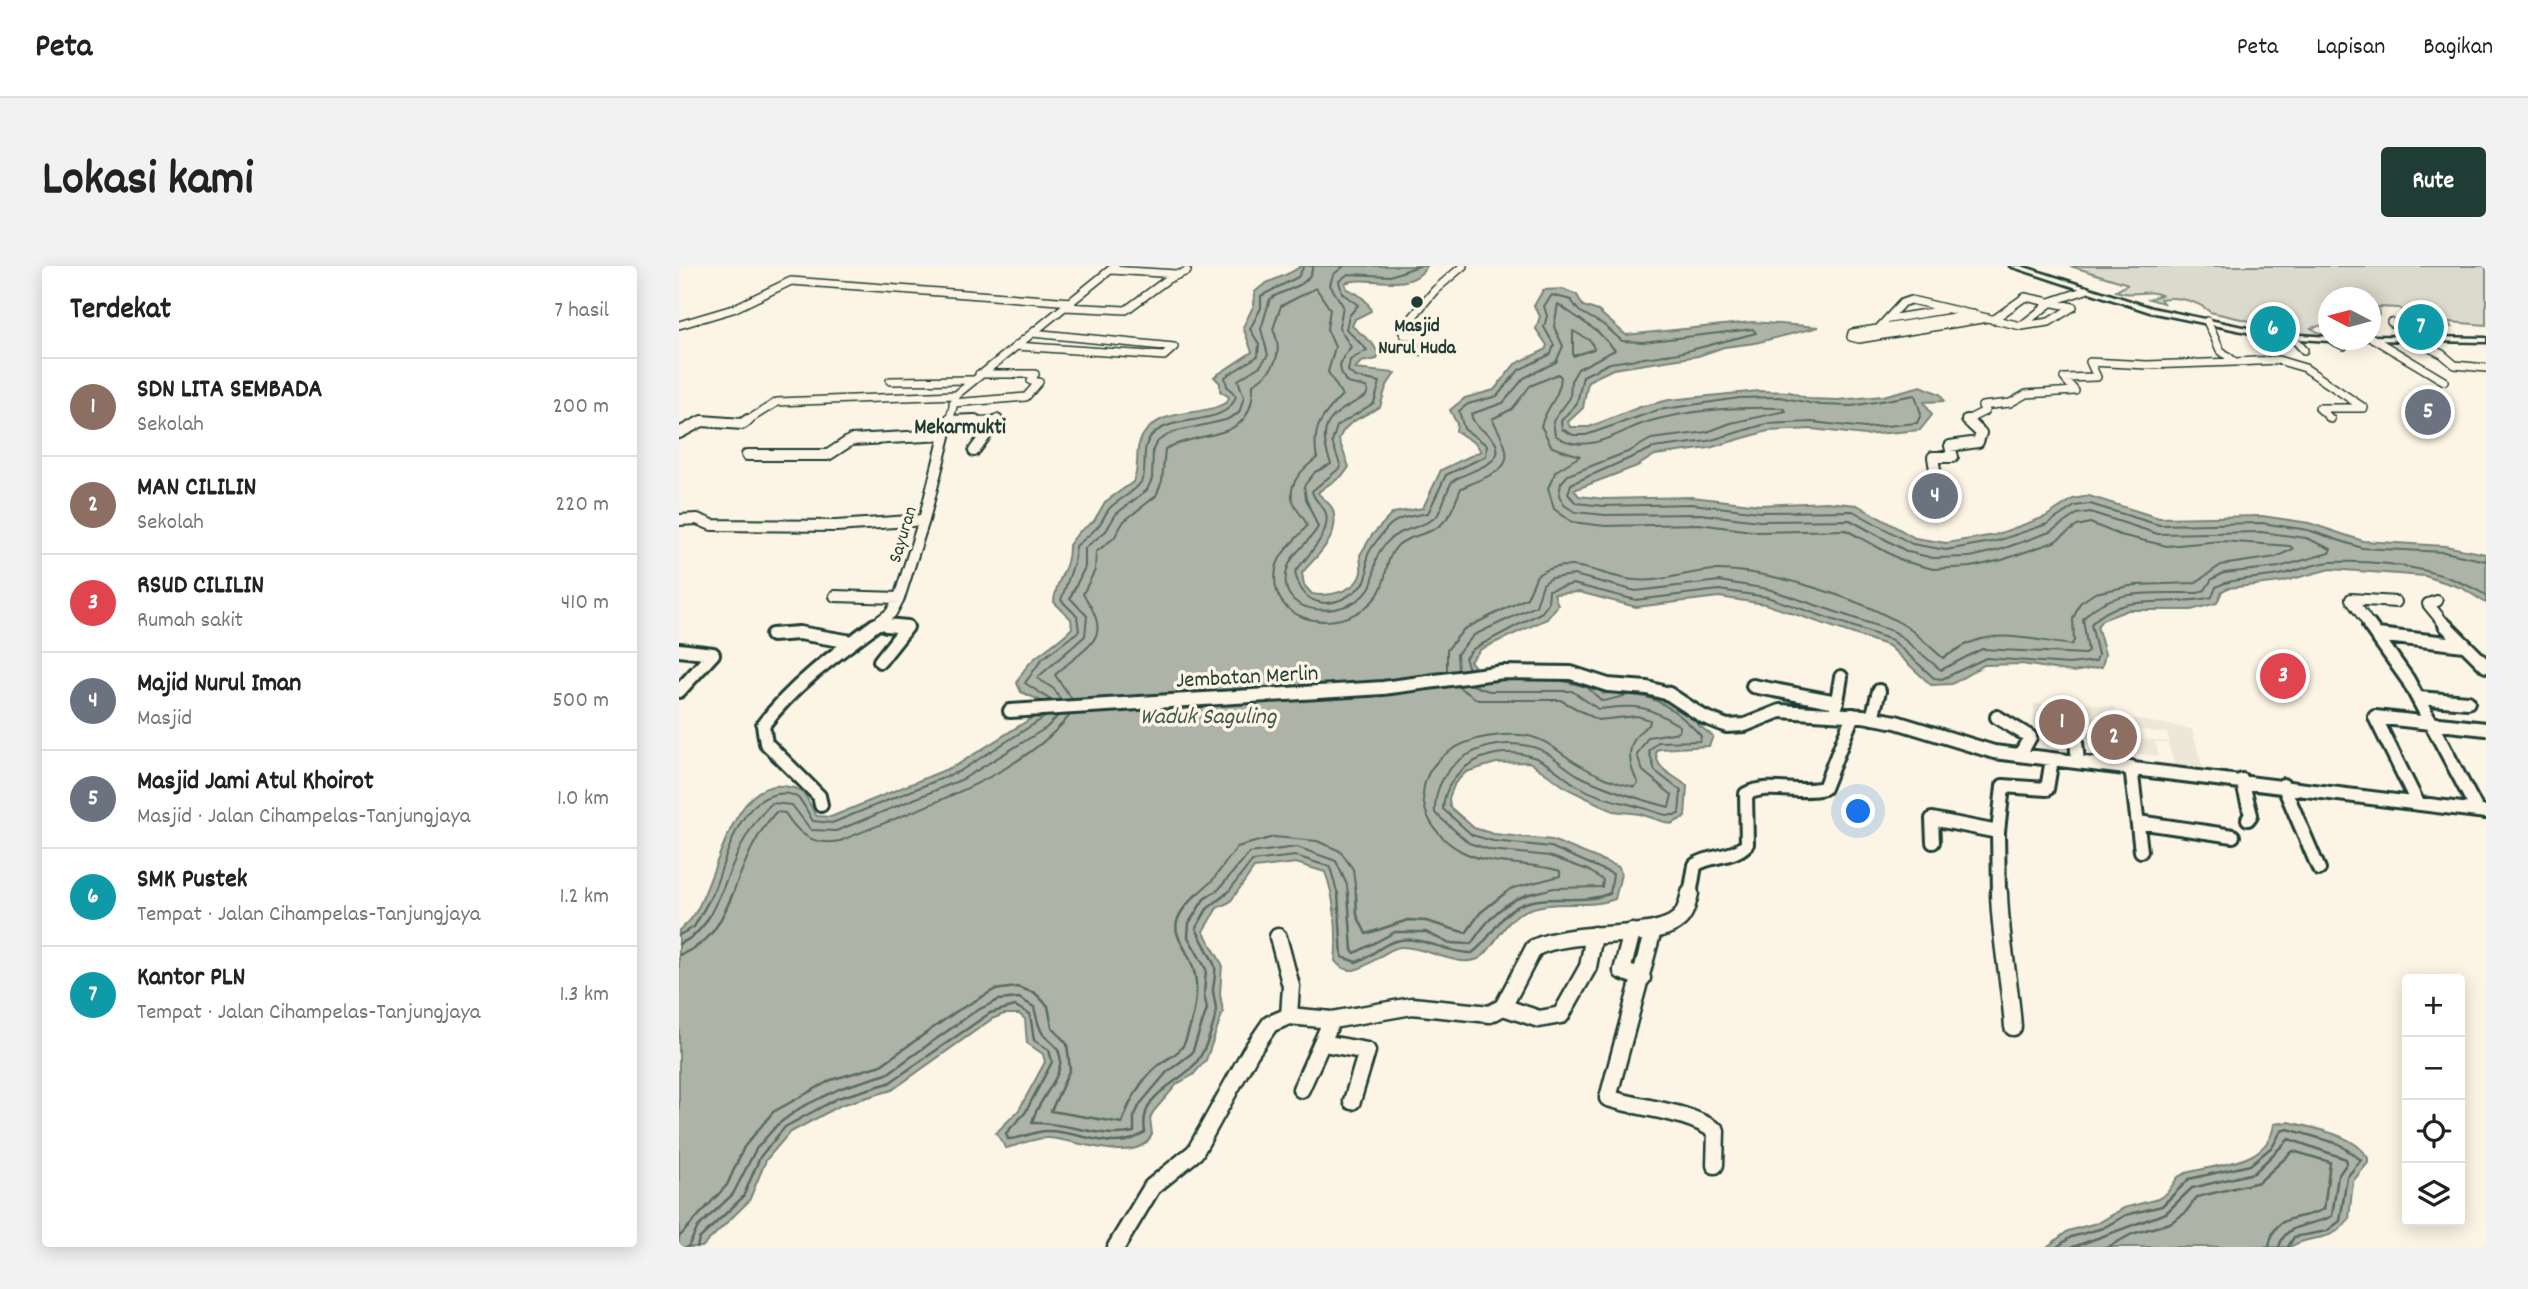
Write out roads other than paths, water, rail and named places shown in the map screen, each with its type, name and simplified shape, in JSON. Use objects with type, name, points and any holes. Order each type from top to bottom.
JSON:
[{"type":"main road","points":[[2014,266],[2145,309],[2266,334],[2318,338]]},
{"type":"main road","points":[[2381,340],[2409,337],[2486,340]]},
{"type":"street","points":[[1421,351],[1411,349],[1420,337],[1404,335],[1402,330],[1435,290],[1463,266]]},
{"type":"street","points":[[954,399],[976,377],[1113,268],[1178,274]]},
{"type":"street","points":[[1114,318],[1178,274],[1187,271]]},
{"type":"street","points":[[679,325],[733,309],[791,281],[1126,310]]},
{"type":"street","points":[[2018,327],[2053,301],[2085,290]]},
{"type":"street","points":[[1878,329],[1902,303],[1911,300],[1973,314],[1990,319],[2018,327],[2049,322],[2073,307],[2025,297],[1990,319],[1859,339],[1851,337],[1852,333],[1878,329],[1973,314]]},
{"type":"street","points":[[1889,319],[1951,309]]},
{"type":"street","points":[[2207,321],[2220,350],[2235,362]]},
{"type":"street","points":[[2391,322],[2409,337],[2455,365],[2486,368]]},
{"type":"street","points":[[1016,346],[1161,356],[1174,347],[1032,333]]},
{"type":"street","points":[[2266,334],[2265,338],[2271,344]]},
{"type":"street","points":[[2292,337],[2304,350]]},
{"type":"street","points":[[2381,347],[2444,381]]},
{"type":"street","points":[[1929,511],[1925,478],[1936,477],[1933,457],[1953,457],[1950,446],[1978,442],[1981,433],[1967,420],[1985,411],[1982,406],[2010,403],[2026,394],[2075,391],[2064,378],[2097,377],[2090,362],[2147,365],[2278,360],[2305,368],[2364,408],[2319,408],[2331,419]]},
{"type":"street","points":[[679,433],[702,421],[742,424],[780,402],[1026,397],[1039,382],[1031,381],[1035,374],[890,381]]},
{"type":"street","name":"Sayuran","points":[[821,805],[819,796],[766,743],[763,725],[775,709],[852,642],[880,624],[899,598],[924,520],[954,399]]},
{"type":"street","points":[[948,421],[997,420],[974,451]]},
{"type":"street","points":[[747,456],[828,455],[851,440],[945,435]]},
{"type":"street","points":[[679,520],[697,519],[712,525],[817,527],[924,520]]},
{"type":"street","points":[[835,596],[899,598]]},
{"type":"street","points":[[2396,602],[2351,598],[2418,698],[2482,811]]},
{"type":"street","points":[[2437,601],[2428,604],[2463,645],[2476,653],[2478,660],[2486,666]]},
{"type":"street","points":[[880,624],[907,627],[880,661]]},
{"type":"street","points":[[772,635],[799,633],[852,642]]},
{"type":"street","points":[[2377,635],[2463,645]]},
{"type":"street","points":[[679,650],[713,654],[679,691]]},
{"type":"street","name":"Jembatan Merlin","points":[[1010,711],[1383,688],[1521,671],[1571,673],[1608,685],[1647,688],[1675,697],[1716,723],[1733,726],[1780,711],[1835,709]]},
{"type":"street","points":[[1835,709],[1841,677]]},
{"type":"street","points":[[1753,686],[1853,715],[1910,726],[1979,749],[2482,811]]},
{"type":"street","points":[[1873,718],[1879,691]]},
{"type":"street","points":[[2418,698],[2468,702]]},
{"type":"street","points":[[1117,1247],[1152,1187],[1195,1152],[1250,1053],[1270,1024],[1289,1016],[1332,1020],[1380,1014],[1409,1006],[1490,1014],[1503,1007],[1534,948],[1553,937],[1653,930],[1680,918],[1698,862],[1744,849],[1748,837],[1744,803],[1746,794],[1757,789],[1808,792],[1824,788],[1845,743],[1853,715]]},
{"type":"street","points":[[1997,717],[2030,737],[2020,755]]},
{"type":"street","points":[[2061,717],[2076,741],[2078,762]]},
{"type":"street","points":[[2417,802],[2375,717],[2486,729]]},
{"type":"street","points":[[2013,1027],[2009,972],[2000,933],[1998,832],[2003,786],[2047,789],[2052,760]]},
{"type":"street","points":[[2131,767],[2141,851]]},
{"type":"street","points":[[2242,780],[2251,815],[2248,818]]},
{"type":"street","points":[[2283,785],[2319,869]]},
{"type":"street","points":[[1933,842],[1931,820],[1934,819],[1998,832]]},
{"type":"street","points":[[2138,822],[2233,836]]},
{"type":"street","points":[[1653,930],[1608,1098],[1691,1115],[1704,1122],[1716,1131],[1715,1165]]},
{"type":"street","points":[[1632,932],[1622,971],[1642,978]]},
{"type":"street","points":[[1503,1007],[1539,1019],[1561,1015],[1591,963],[1595,952],[1594,935]]},
{"type":"street","points":[[1278,937],[1293,985],[1294,999],[1289,1016]]},
{"type":"street","points":[[1301,1089],[1332,1020]]},
{"type":"street","points":[[1323,1043],[1367,1051],[1352,1101]]},
{"type":"water","name":"Waduk Saguling","points":[[1301,266],[1427,266],[1420,275],[1410,280],[1345,283],[1347,289],[1365,300],[1371,311],[1355,319],[1352,326],[1372,343],[1379,354],[1377,359],[1361,362],[1354,369],[1395,373],[1386,387],[1380,407],[1355,420],[1345,429],[1339,440],[1349,467],[1318,493],[1332,508],[1335,520],[1331,537],[1302,573],[1304,585],[1312,594],[1333,594],[1354,584],[1361,572],[1360,555],[1372,535],[1393,513],[1423,508],[1441,470],[1481,451],[1476,444],[1456,431],[1457,424],[1450,410],[1465,398],[1494,390],[1515,364],[1545,350],[1547,345],[1536,329],[1540,316],[1534,306],[1543,290],[1563,289],[1577,295],[1583,306],[1598,311],[1626,335],[1752,322],[1819,327],[1755,343],[1724,347],[1698,356],[1613,369],[1588,381],[1583,408],[1568,422],[1570,427],[1589,427],[1640,407],[1669,400],[1759,391],[1790,392],[1809,399],[1838,400],[1883,396],[1921,386],[1940,394],[1944,401],[1924,402],[1932,415],[1920,430],[1865,435],[1812,429],[1768,431],[1709,448],[1655,455],[1637,466],[1574,490],[1579,496],[1605,499],[1692,497],[1760,505],[1827,502],[1857,505],[1915,538],[1946,543],[1995,535],[2045,517],[2073,499],[2089,496],[2159,518],[2262,516],[2309,523],[2363,541],[2445,546],[2486,554],[2486,603],[2462,588],[2425,576],[2330,569],[2281,582],[2228,588],[2222,591],[2217,603],[2191,610],[2128,610],[2102,620],[2097,626],[2105,654],[2102,667],[2073,672],[2022,664],[1984,665],[1952,684],[1931,685],[1889,646],[1765,604],[1719,597],[1636,607],[1579,592],[1554,594],[1558,605],[1547,619],[1481,649],[1470,661],[1479,672],[1540,673],[1592,681],[1603,694],[1618,690],[1657,693],[1692,715],[1697,724],[1713,736],[1709,746],[1656,750],[1658,763],[1687,786],[1685,817],[1671,824],[1640,814],[1613,811],[1568,789],[1529,762],[1496,763],[1466,772],[1455,783],[1449,798],[1450,807],[1474,828],[1494,834],[1552,840],[1619,867],[1621,874],[1615,899],[1592,904],[1556,904],[1532,908],[1514,918],[1488,951],[1478,959],[1460,961],[1400,947],[1359,969],[1351,970],[1343,968],[1335,961],[1335,916],[1325,872],[1296,863],[1254,868],[1230,902],[1217,908],[1203,931],[1222,964],[1220,994],[1223,1012],[1206,1060],[1193,1075],[1177,1084],[1153,1112],[1150,1119],[1152,1134],[1145,1144],[1134,1149],[1120,1150],[1044,1138],[1006,1148],[996,1133],[1019,1110],[1045,1062],[1043,1054],[1027,1043],[1025,1019],[1019,1014],[1004,1014],[992,1019],[892,1090],[841,1105],[789,1133],[766,1160],[749,1201],[702,1247],[679,1247],[679,930],[692,917],[702,900],[727,836],[738,816],[751,799],[765,788],[783,786],[803,793],[817,816],[831,817],[957,765],[1038,714],[1046,703],[1021,692],[1017,683],[1034,659],[1072,628],[1071,619],[1054,602],[1067,562],[1069,545],[1079,532],[1094,521],[1105,502],[1133,482],[1137,471],[1140,440],[1151,426],[1171,416],[1206,410],[1227,402],[1229,397],[1220,391],[1220,383],[1214,377],[1252,352],[1243,327],[1254,305],[1255,292]]},
{"type":"water","points":[[2289,1122],[2344,1138],[2354,1143],[2368,1158],[2368,1163],[2353,1181],[2349,1219],[2328,1236],[2306,1240],[2290,1247],[2047,1247],[2068,1231],[2100,1222],[2124,1208],[2158,1199],[2167,1193],[2178,1177],[2186,1173],[2252,1155],[2263,1148],[2270,1138],[2274,1124]]},
{"type":"place","name":"Masjid Nurul Huda","points":[[1417,302]]},
{"type":"place","name":"Kantor PLN","points":[[2421,327]]},
{"type":"place","name":"SMK Pustek","points":[[2273,329]]},
{"type":"place","name":"Masjid Jami Atul Khoirot","points":[[2428,412]]},
{"type":"place","name":"Majid Nurul Iman","points":[[1935,496]]},
{"type":"place","name":"RSUD CILILIN","points":[[2283,676]]},
{"type":"place","name":"SDN LITA SEMBADA","points":[[2062,722]]},
{"type":"place","name":"MAN CILILIN","points":[[2114,737]]},
{"type":"district","name":"Mekarmukti","points":[[960,426]]}]
